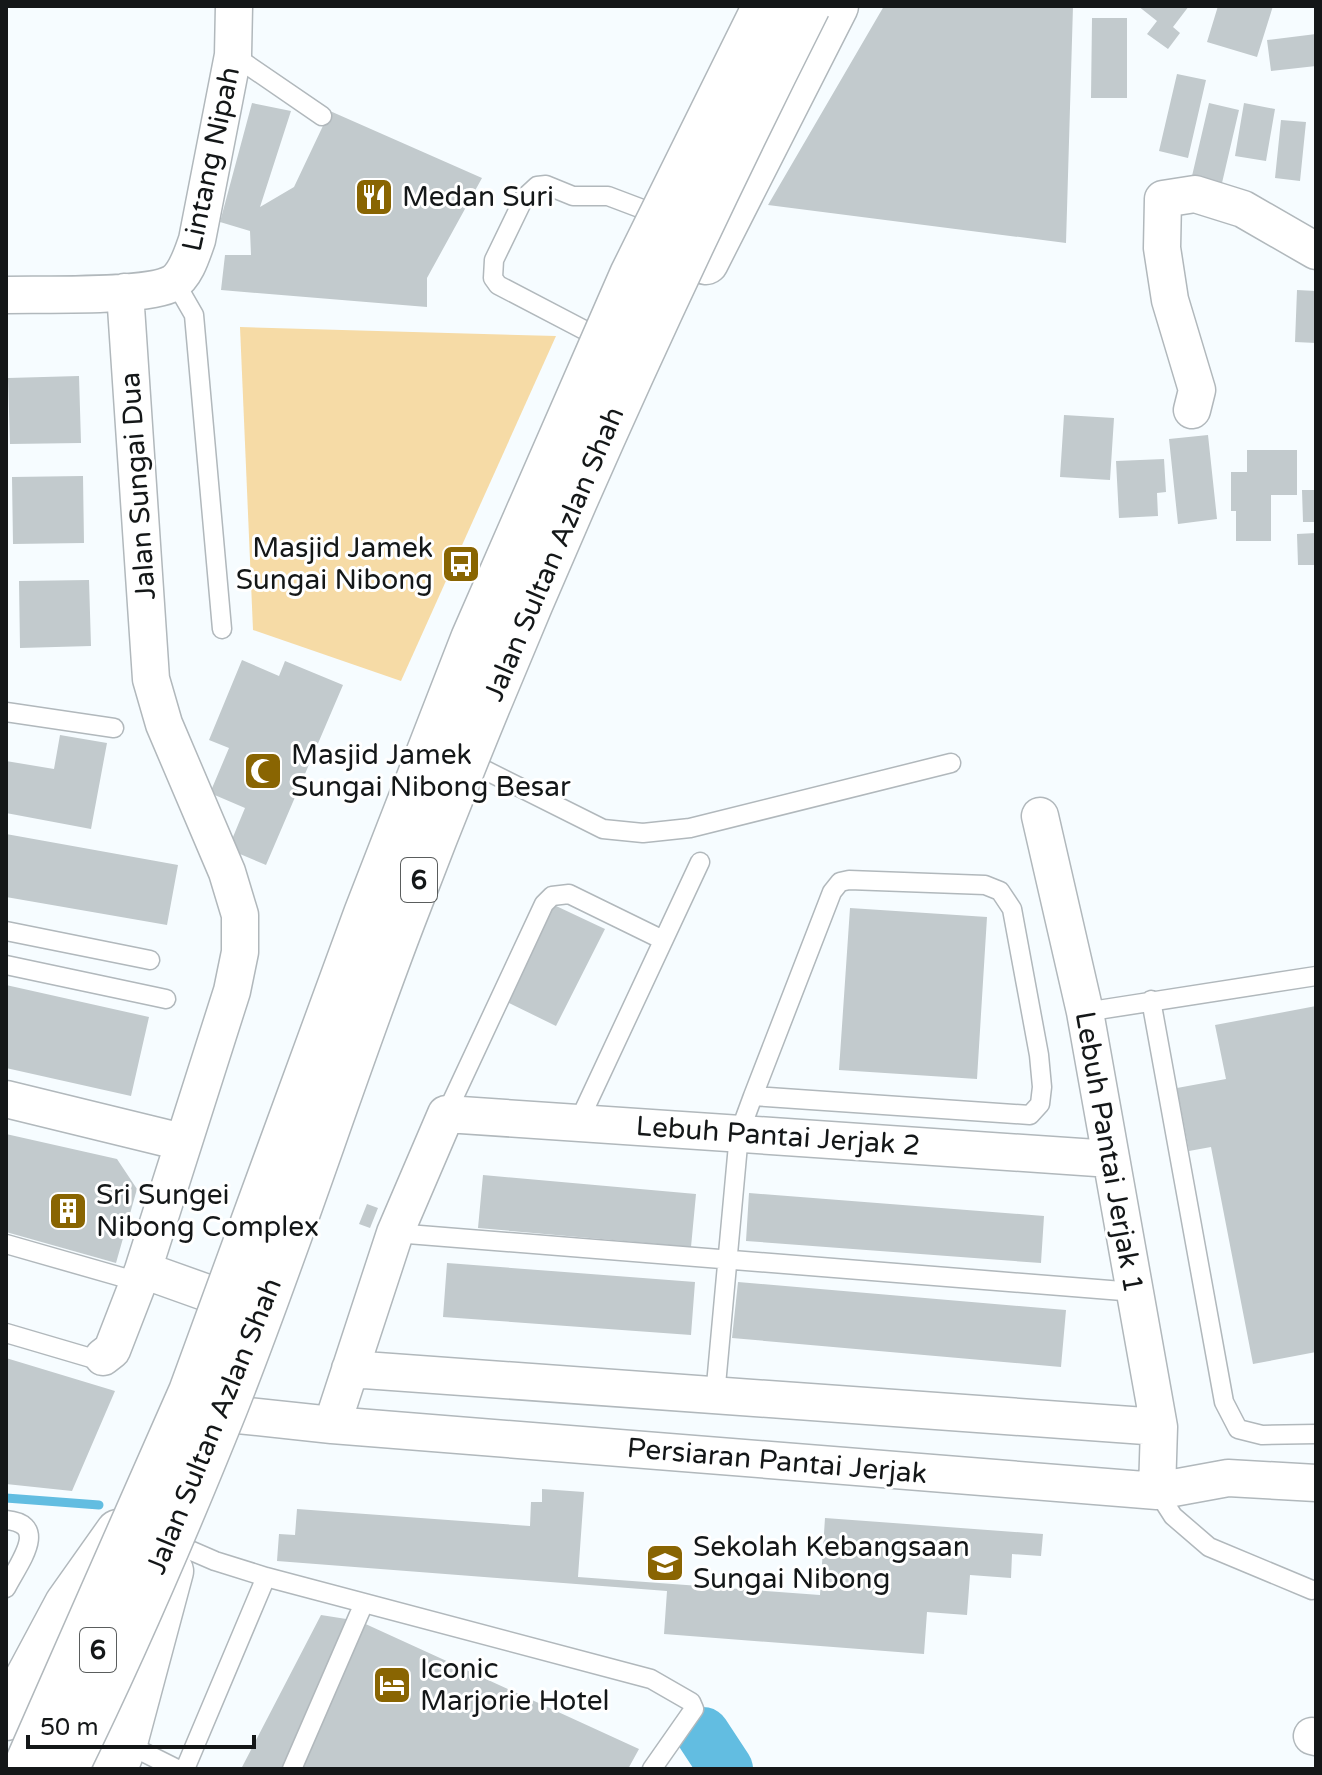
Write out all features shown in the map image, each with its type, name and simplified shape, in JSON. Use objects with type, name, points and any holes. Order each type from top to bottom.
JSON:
[{"type":"main road","name":"Jalan Sultan Azlan Shah","points":[[42,1769],[101,1644],[125,1521],[173,1407],[358,892],[590,333],[687,117],[745,6]]},
{"type":"main road","name":"Jalan Sultan Azlan Shah","points":[[25,1769],[191,1392],[360,929],[473,639],[632,275],[765,6]]},
{"type":"main road","name":"Jalan Sultan Azlan Shah","points":[[66,1769],[113,1675],[225,1408],[403,920],[545,569],[652,325],[808,6]]},
{"type":"main road","name":"Jalan Sultan Azlan Shah","points":[[59,1769],[113,1654],[178,1545],[238,1415],[521,666],[635,401],[836,6]]},
{"type":"main road","name":"Jalan Sultan Azlan Shah","points":[[6,1718],[67,1604],[125,1521]]},
{"type":"main road","name":"Jalan Sultan Azlan Shah","points":[[120,1760],[178,1545]]},
{"type":"street","name":"Lintang Nipah","points":[[6,295],[150,291],[175,282],[189,263],[197,240],[233,55],[234,6]]},
{"type":"street","points":[[1192,410],[1197,390],[1170,300],[1162,248],[1163,199],[1195,194],[1243,209],[1316,251]]},
{"type":"street","name":"Jalan Sungai Dua","points":[[103,1357],[112,1350],[141,1276],[232,991],[240,952],[240,915],[227,872],[164,724],[151,679],[125,292]]},
{"type":"street","name":"Lebuh Pantai Jerjak 1","points":[[1040,816],[1085,1012],[1159,1427],[1157,1491]]},
{"type":"street","points":[[6,1099],[182,1142]]},
{"type":"street","points":[[332,1425],[395,1233],[446,1114]]},
{"type":"street","name":"Lebuh Pantai Jerjak 2","points":[[446,1114],[1111,1159]]},
{"type":"street","points":[[141,1276],[213,1295]]},
{"type":"street","points":[[350,1369],[1159,1427]]},
{"type":"street","name":"Persiaran Pantai Jerjak","points":[[238,1415],[1157,1491],[1228,1478],[1316,1483]]},
{"type":"lane","points":[[233,55],[322,116]]},
{"type":"lane","points":[[590,333],[498,285],[493,278],[494,260],[524,198],[537,186],[546,185],[573,196],[608,196],[645,210]]},
{"type":"lane","points":[[175,282],[194,315],[222,629]]},
{"type":"lane","points":[[6,712],[114,728]]},
{"type":"lane","points":[[483,769],[603,829],[643,833],[690,828],[951,763]]},
{"type":"lane","points":[[578,1123],[700,862]]},
{"type":"lane","points":[[715,1396],[739,1134],[753,1096],[832,892],[840,882],[849,880],[985,885],[1000,891],[1012,909],[1039,1055],[1040,1104],[1030,1115],[753,1096]]},
{"type":"lane","points":[[446,1114],[544,904],[552,896],[569,894],[663,940]]},
{"type":"lane","points":[[6,931],[150,960]]},
{"type":"lane","points":[[6,965],[166,999]]},
{"type":"lane","points":[[1085,1012],[1316,976]]},
{"type":"lane","points":[[1151,1000],[1224,1402],[1238,1429],[1262,1435],[1316,1434]]},
{"type":"lane","points":[[395,1233],[1135,1292]]},
{"type":"lane","points":[[6,1244],[141,1276]]},
{"type":"lane","points":[[6,1333],[91,1358],[103,1357]]},
{"type":"lane","points":[[1157,1491],[1173,1516],[1209,1547],[1312,1590]]},
{"type":"lane","points":[[6,1520],[26,1525],[30,1534],[29,1543],[6,1588]]},
{"type":"lane","points":[[178,1545],[266,1577],[651,1679],[691,1702],[694,1709],[652,1769]]},
{"type":"lane","points":[[185,1769],[266,1577]]},
{"type":"lane","points":[[292,1769],[364,1603]]},
{"type":"lane","points":[[120,1760],[177,1769]]},
{"type":"shaded area","points":[[240,327],[556,336],[401,681],[253,630]]},
{"type":"building","points":[[884,6],[1073,6],[1066,243],[768,205]]},
{"type":"building","points":[[1138,6],[1189,6],[1173,27],[1180,33],[1168,49],[1147,34],[1157,21]]},
{"type":"building","points":[[1218,6],[1273,6],[1257,57],[1207,42]]},
{"type":"building","points":[[1092,18],[1127,18],[1127,98],[1091,98]]},
{"type":"building","points":[[1316,34],[1316,66],[1271,71],[1267,40]]},
{"type":"building","points":[[1177,74],[1206,80],[1188,158],[1159,151]]},
{"type":"building","name":"Medan Suri","points":[[252,103],[291,111],[260,207],[294,187],[330,111],[482,178],[427,278],[427,307],[221,290],[225,255],[251,255],[250,231],[220,222]]},
{"type":"building","points":[[1209,103],[1239,110],[1222,183],[1192,176]]},
{"type":"building","points":[[1244,103],[1275,109],[1266,161],[1235,156]]},
{"type":"building","points":[[1281,120],[1306,122],[1300,181],[1275,178]]},
{"type":"building","points":[[1297,290],[1316,291],[1316,343],[1295,342]]},
{"type":"building","points":[[79,376],[81,443],[10,444],[8,378]]},
{"type":"building","points":[[1064,415],[1114,418],[1110,480],[1060,477]]},
{"type":"building","points":[[1208,435],[1217,519],[1178,524],[1169,439]]},
{"type":"building","points":[[1247,450],[1297,450],[1297,495],[1271,495],[1271,541],[1236,541],[1236,511],[1231,511],[1231,472],[1247,472]]},
{"type":"building","points":[[1164,459],[1166,492],[1157,493],[1158,516],[1119,518],[1116,461]]},
{"type":"building","points":[[83,476],[84,543],[13,544],[12,477]]},
{"type":"building","points":[[1302,490],[1316,490],[1316,522],[1303,522]]},
{"type":"building","points":[[1316,533],[1316,565],[1298,565],[1297,534]]},
{"type":"building","points":[[89,580],[91,646],[20,648],[19,581]]},
{"type":"building","name":"Masjid Jamek Sungai Nibong Besar","points":[[242,660],[279,676],[285,661],[343,685],[266,865],[228,849],[245,808],[210,793],[229,748],[209,740]]},
{"type":"building","points":[[60,735],[107,743],[91,829],[6,813],[6,761],[54,769]]},
{"type":"building","points":[[6,834],[178,865],[167,925],[6,897]]},
{"type":"building","points":[[554,905],[605,929],[556,1026],[505,1001]]},
{"type":"building","points":[[850,908],[987,917],[977,1079],[839,1070]]},
{"type":"building","points":[[6,985],[149,1017],[131,1096],[6,1068]]},
{"type":"building","points":[[1316,1006],[1316,1352],[1253,1364],[1211,1147],[1189,1151],[1177,1088],[1226,1079],[1215,1025]]},
{"type":"building","name":"Sri Sungei Nibong Complex","points":[[6,1134],[117,1159],[137,1189],[116,1263],[6,1232]]},
{"type":"building","points":[[483,1175],[696,1194],[691,1247],[478,1228]]},
{"type":"building","points":[[749,1193],[1044,1216],[1041,1263],[746,1241]]},
{"type":"building","points":[[367,1204],[378,1208],[370,1228],[359,1224]]},
{"type":"building","points":[[447,1263],[695,1282],[691,1335],[443,1317]]},
{"type":"building","points":[[738,1282],[1066,1310],[1061,1367],[732,1338]]},
{"type":"building","points":[[6,1358],[115,1391],[72,1491],[6,1484]]},
{"type":"building","points":[[542,1489],[584,1492],[578,1577],[820,1595],[825,1518],[1043,1534],[1041,1556],[1012,1554],[1011,1578],[970,1575],[967,1615],[927,1612],[924,1654],[664,1634],[667,1591],[277,1561],[279,1534],[295,1535],[297,1509],[530,1526],[531,1502],[542,1502]]},
{"type":"building","name":"Iconic Marjorie Hotel","points":[[321,1615],[359,1621],[639,1749],[628,1769],[241,1769]]},
{"type":"waterway","points":[[6,1498],[99,1505]]},
{"type":"waterway","points":[[703,1734],[726,1769]]},
{"type":"place","name":"Medan Suri","points":[[374,197]]},
{"type":"place","name":"Masjid Jamek Sungai Nibong","points":[[461,564]]},
{"type":"place","name":"Masjid Jamek Sungai Nibong Besar","points":[[263,771]]},
{"type":"place","name":"Sri Sungei Nibong Complex","points":[[68,1211]]},
{"type":"place","name":"Sekolah Kebangsaan Sungai Nibong","points":[[665,1563]]},
{"type":"place","name":"Iconic Marjorie Hotel","points":[[392,1685]]}]
